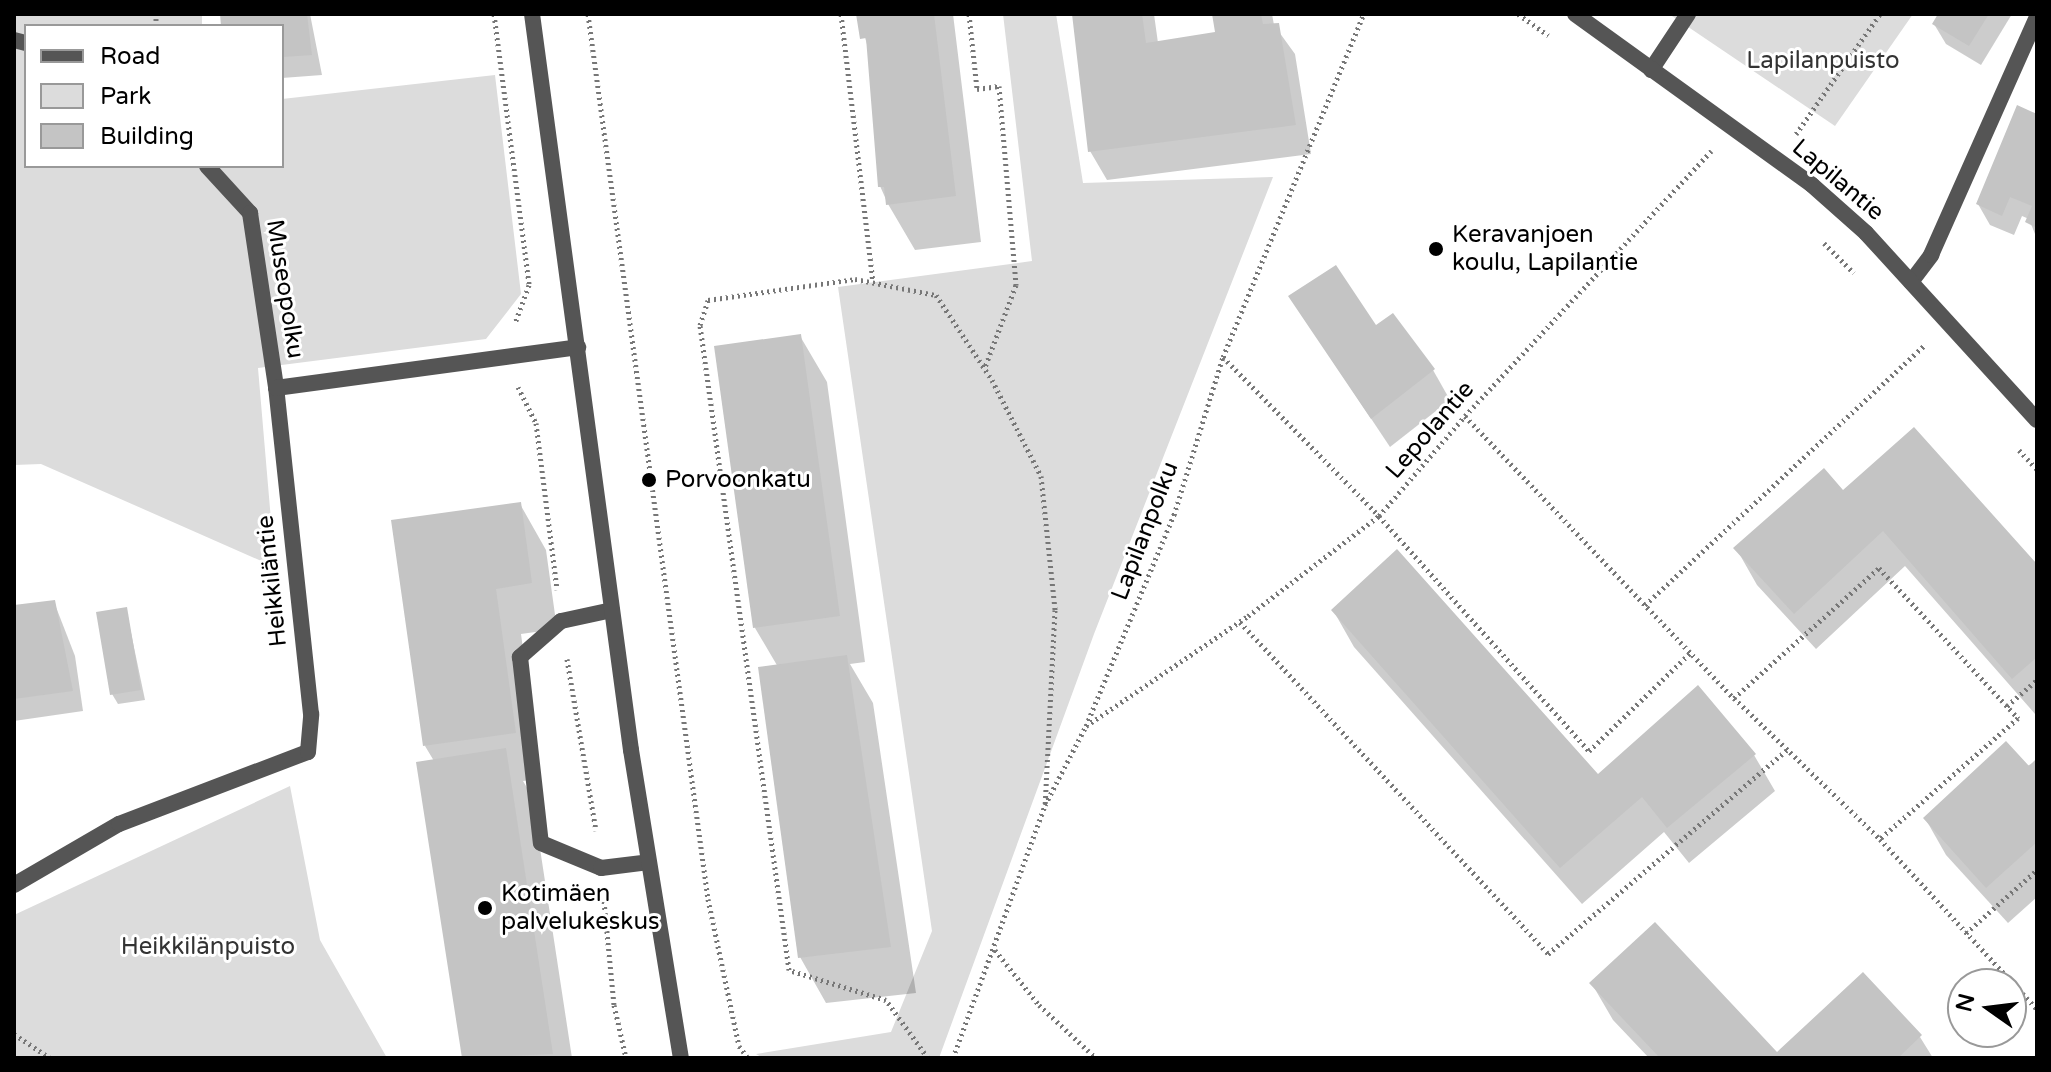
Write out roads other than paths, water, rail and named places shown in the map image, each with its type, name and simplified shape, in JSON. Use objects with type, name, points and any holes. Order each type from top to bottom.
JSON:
[{"type":"street","points":[[532,14],[612,610],[681,1058]]},
{"type":"street","name":"Lapilantie","points":[[1575,14],[1812,185],[1911,282],[2037,420]]},
{"type":"street","points":[[1651,70],[1688,14]]},
{"type":"street","points":[[1911,282],[1931,255],[2037,17]]},
{"type":"street","name":"Museopolku","points":[[209,168],[250,213],[276,388]]},
{"type":"street","points":[[276,388],[578,347]]},
{"type":"street","name":"Heikkiläntie","points":[[14,885],[119,824],[308,752],[311,714],[276,388]]},
{"type":"street","points":[[612,610],[561,621],[520,657],[541,843],[601,868],[649,862]]},
{"type":"place","name":"Keravanjoen koulu, Lapilantie","points":[[1436,249]]},
{"type":"place","name":"Porvoonkatu","points":[[649,480]]},
{"type":"place","name":"Kotimäen palvelukeskus","points":[[485,908]]},
{"type":"park label","name":"Lapilanpuisto","points":[[1823,61]]},
{"type":"park label","name":"Heikkilänpuisto","points":[[208,947]]}]
